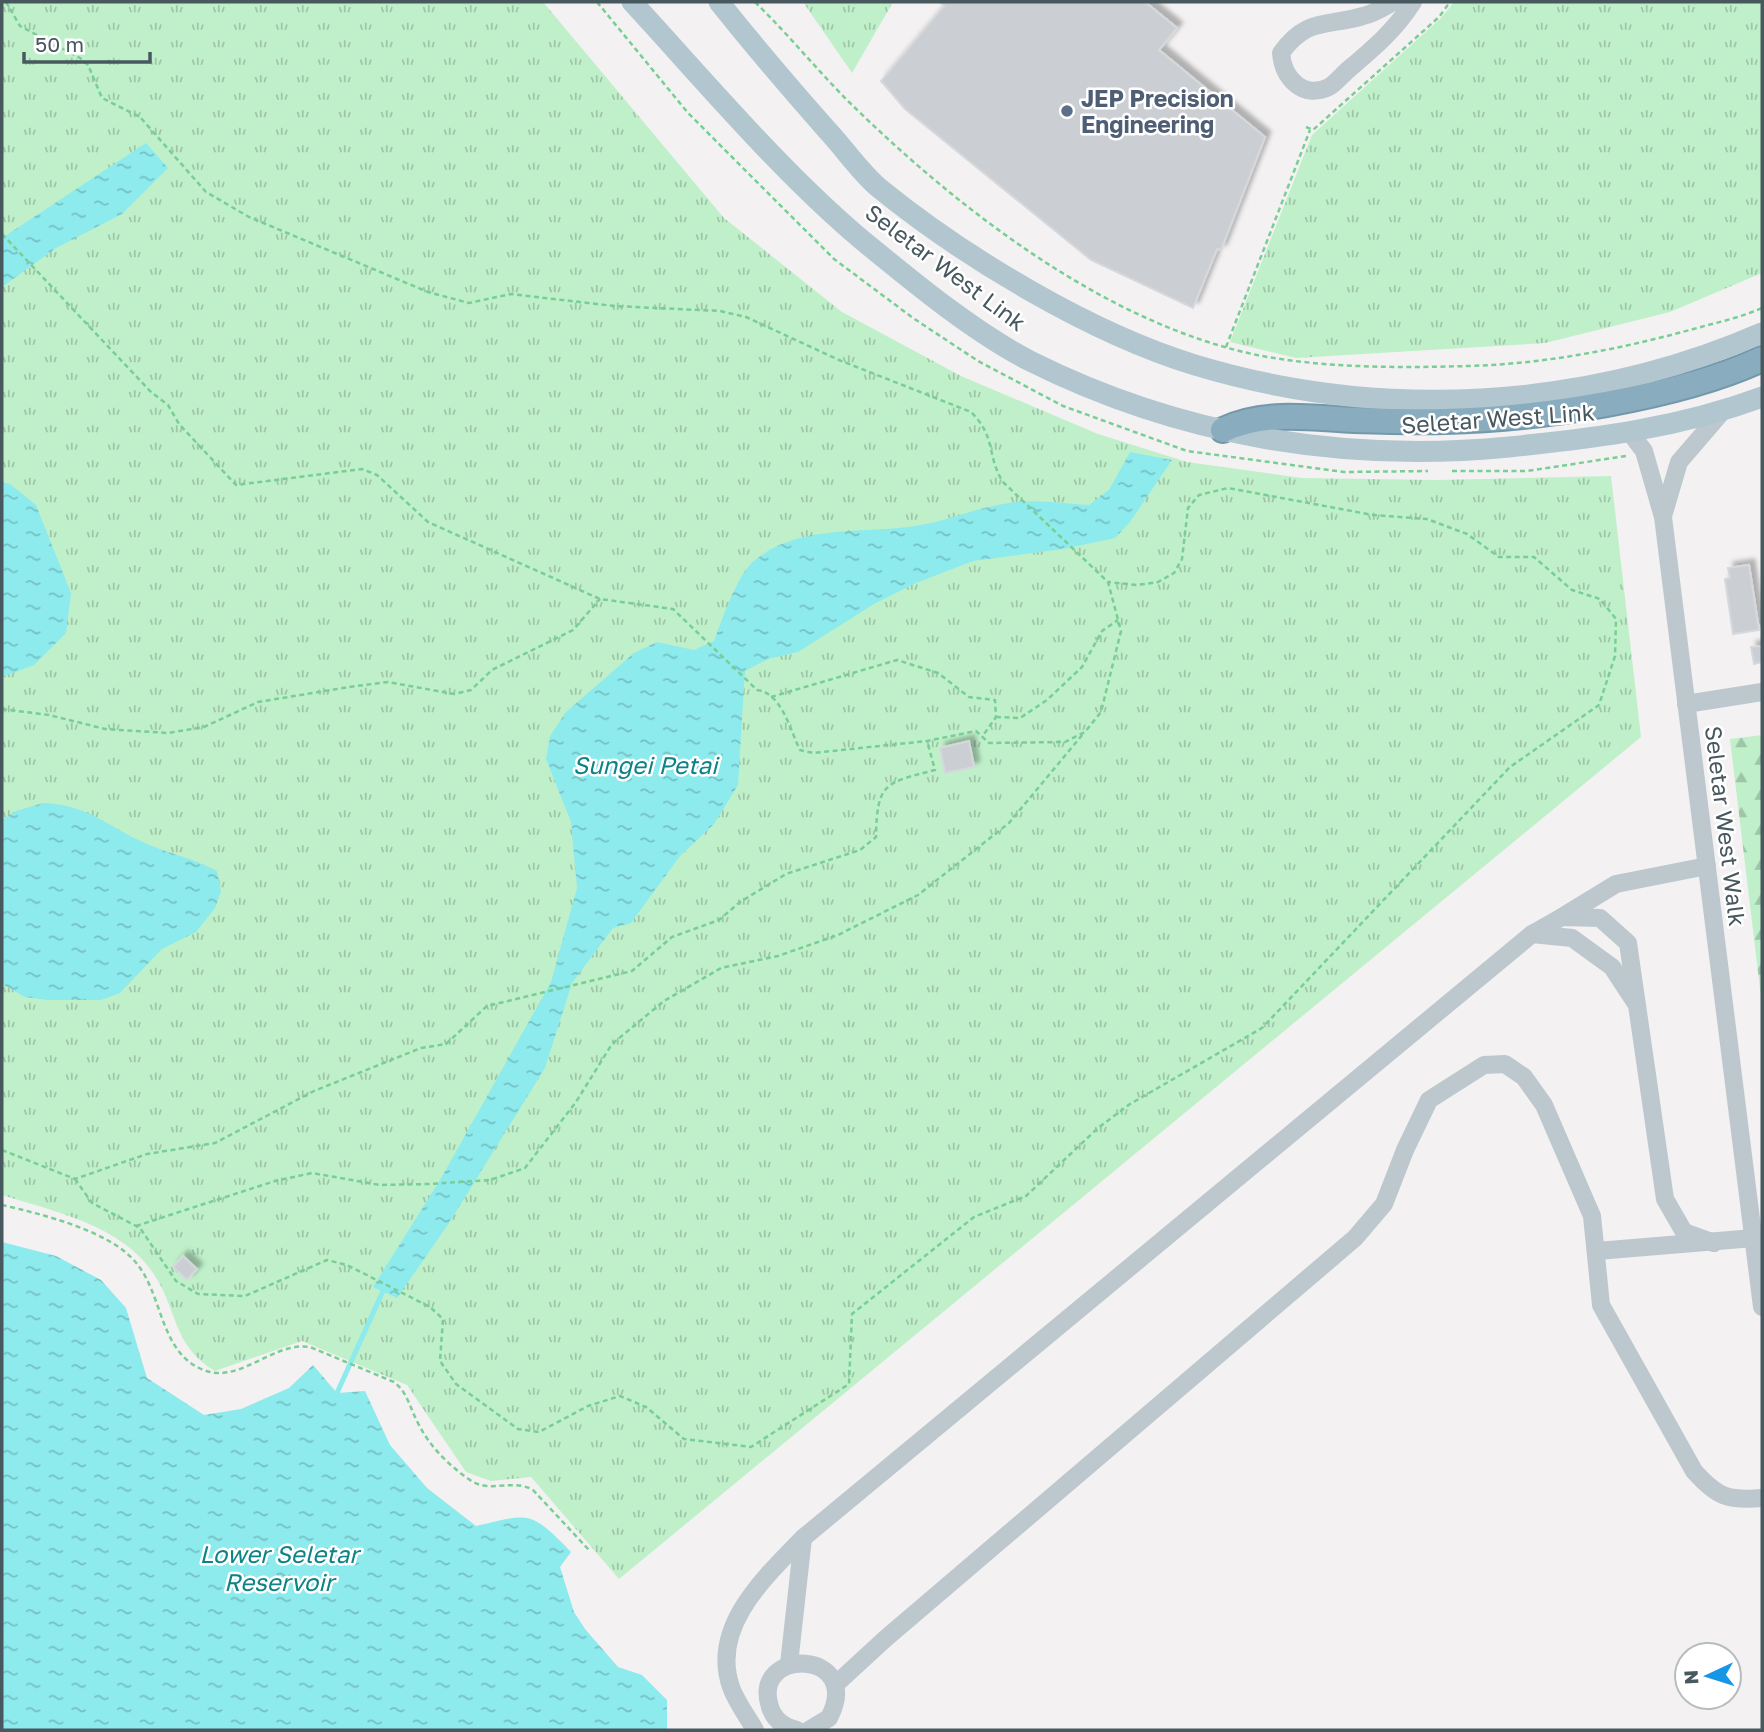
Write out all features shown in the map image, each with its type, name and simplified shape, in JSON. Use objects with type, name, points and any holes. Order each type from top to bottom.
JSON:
[{"type":"highway","points":[[1223,430],[1269,416],[1377,421],[1504,419],[1651,393],[1735,372],[1762,359]]},
{"type":"main road","name":"Seletar West Link","points":[[632,2],[755,136],[860,238],[953,310],[1028,360],[1100,391],[1223,430],[1268,441],[1385,453],[1446,453],[1631,434],[1721,412],[1762,397]]},
{"type":"main road","name":"Seletar West Link","points":[[719,2],[877,186],[1044,299],[1115,333],[1194,365],[1269,384],[1332,394],[1406,401],[1477,399],[1542,394],[1627,379],[1719,352],[1762,333]]},
{"type":"street","points":[[1393,2],[1365,16],[1313,24],[1298,33],[1281,53],[1286,73],[1294,85],[1304,90],[1329,87],[1396,28],[1413,2]]},
{"type":"street","name":"Seletar West Walk","points":[[1663,517],[1679,462],[1721,412]]},
{"type":"street","name":"Seletar West Walk","points":[[1631,434],[1644,451],[1663,517],[1762,1307]]},
{"type":"street","points":[[1686,705],[1762,692]]},
{"type":"street","points":[[755,1730],[730,1687],[726,1644],[754,1588],[803,1538],[1532,934],[1616,884],[1707,866]]},
{"type":"street","points":[[1562,917],[1600,918],[1628,943],[1665,1199],[1684,1232],[1714,1243]]},
{"type":"street","points":[[1532,934],[1572,938],[1612,967],[1639,1008]]},
{"type":"street","points":[[835,1685],[885,1639],[1355,1238],[1384,1204],[1405,1150],[1429,1100],[1484,1065],[1505,1064],[1524,1077],[1544,1105],[1591,1216],[1601,1305],[1694,1471],[1709,1488],[1727,1499],[1762,1498]]},
{"type":"street","points":[[1597,1251],[1754,1238]]},
{"type":"street","points":[[789,1664],[803,1538]]},
{"type":"street","points":[[781,1730],[772,1713],[768,1691],[779,1671],[789,1664],[800,1662],[821,1667],[835,1685],[835,1708],[817,1729]]},
{"type":"street","points":[[772,1713],[779,1722],[797,1730]]},
{"type":"path","points":[[6,2],[20,26],[80,58],[88,65],[102,98],[140,117],[206,192],[242,213],[428,292],[469,303],[512,294],[614,306],[720,311],[746,317],[839,360],[971,412],[984,425],[991,440],[995,470],[1014,493],[1087,559],[1108,582],[1121,631],[1101,712],[1009,823],[918,895],[838,935],[778,956],[721,968],[664,1001],[612,1044],[576,1102],[525,1168],[490,1180],[429,1184],[380,1185],[312,1173],[275,1181],[135,1226]]},
{"type":"path","points":[[755,2],[848,101],[987,222],[1054,269],[1109,298],[1181,333],[1226,347],[1306,362],[1403,368],[1523,364],[1643,343],[1762,308]]},
{"type":"path","points":[[1226,347],[1308,129],[1439,17],[1450,2]]},
{"type":"path","points":[[2,234],[39,277],[151,392],[168,405],[179,424],[236,485],[362,469],[377,475],[428,522],[600,599],[673,609],[757,690],[766,691],[782,707],[800,750],[813,753],[927,741],[976,731],[989,743],[1065,742],[1085,732]]},
{"type":"path","points":[[2,1150],[75,1179],[92,1203],[140,1228],[176,1281],[198,1294],[245,1296],[327,1261],[347,1265],[430,1307],[443,1319],[440,1361],[456,1384],[518,1429],[539,1432],[588,1406],[620,1396],[646,1407],[684,1439],[751,1447],[771,1437],[849,1384],[852,1314],[974,1217],[1026,1196],[1098,1128],[1130,1104],[1262,1028],[1510,767],[1599,705],[1615,656],[1616,619],[1600,599],[1572,590],[1534,557],[1499,557],[1467,534],[1427,519],[1373,515],[1228,488],[1199,495],[1188,508],[1182,559],[1174,573],[1158,582],[1137,585],[1108,582]]},
{"type":"path","points":[[2,709],[49,715],[105,729],[168,733],[204,727],[258,702],[349,687],[388,682],[454,694],[471,690],[492,670],[573,630],[600,599]]},
{"type":"path","points":[[996,717],[1020,718],[1046,700],[1082,667],[1101,631],[1118,620]]},
{"type":"path","points":[[771,697],[898,660],[938,673],[969,697],[995,701],[996,717],[982,737]]},
{"type":"path","points":[[75,1179],[147,1154],[215,1143],[314,1091],[421,1048],[446,1045],[487,1006],[632,971],[672,937],[719,920],[740,902],[786,874],[860,850],[876,837],[877,802],[893,781],[935,770],[927,741]]},
{"type":"path","points":[[2,1205],[30,1212],[114,1242],[138,1264],[153,1293],[167,1332],[183,1356],[198,1368],[228,1372],[298,1345],[310,1347],[394,1382],[403,1389],[417,1421],[448,1464],[474,1483],[491,1487],[522,1483],[544,1500],[589,1550]]},
{"type":"green space","points":[[2,2],[543,2],[724,218],[842,312],[961,376],[1098,434],[1187,462],[1302,478],[1436,480],[1611,476],[1641,737],[619,1579],[531,1477],[491,1481],[466,1472],[407,1385],[302,1341],[215,1371],[191,1350],[153,1273],[123,1243],[85,1222],[2,1195]]},
{"type":"green space","points":[[803,2],[893,2],[852,73]]},
{"type":"green space","points":[[1454,2],[1762,2],[1762,273],[1670,312],[1545,343],[1296,358],[1230,342],[1312,135],[1441,18]]},
{"type":"green space","points":[[1762,735],[1762,1005],[1730,739]]},
{"type":"water","points":[[146,143],[168,168],[122,214],[56,248],[2,287],[2,238]]},
{"type":"water","name":"Sungei Petai","points":[[1130,452],[1172,460],[1130,522],[1115,538],[1063,549],[973,561],[916,583],[874,604],[798,652],[768,659],[745,671],[738,785],[714,824],[680,856],[631,923],[613,928],[572,983],[545,1068],[449,1223],[397,1298],[373,1287],[440,1180],[551,982],[577,888],[571,822],[546,759],[550,736],[566,712],[634,653],[657,642],[694,650],[714,641],[742,576],[755,560],[772,549],[791,541],[831,532],[915,526],[1014,502],[1089,505],[1109,490]]},
{"type":"water","points":[[2,482],[10,484],[36,505],[71,593],[66,633],[34,665],[2,677]]},
{"type":"water","points":[[43,803],[86,812],[145,843],[217,871],[221,891],[215,908],[196,932],[162,949],[120,993],[101,1000],[25,997],[2,984],[2,820],[16,811]]},
{"type":"water","name":"Lower Seletar Reservoir","points":[[2,1242],[56,1256],[101,1280],[126,1308],[147,1378],[204,1415],[241,1409],[289,1388],[313,1365],[337,1393],[365,1391],[390,1445],[427,1488],[476,1526],[519,1517],[529,1518],[547,1528],[571,1552],[560,1567],[574,1612],[618,1667],[642,1675],[667,1700],[667,1729],[2,1730]]},
{"type":"building","points":[[940,2],[1145,2],[1177,28],[1159,50],[1265,137],[1221,250],[1217,249],[1193,308],[1091,260],[905,109],[881,81],[944,6]]},
{"type":"building","points":[[1749,565],[1759,630],[1733,634],[1725,579],[1730,578],[1728,568]]},
{"type":"building","points":[[1762,646],[1762,662],[1754,664],[1751,647]]},
{"type":"building","points":[[969,741],[974,767],[945,773],[940,748]]},
{"type":"building","points":[[183,1256],[197,1269],[187,1280],[173,1267]]},
{"type":"waterway","name":"Sungei Petai","points":[[337,1393],[383,1291]]},
{"type":"place","name":"JEP Precision Engineering","points":[[1067,111]]}]
